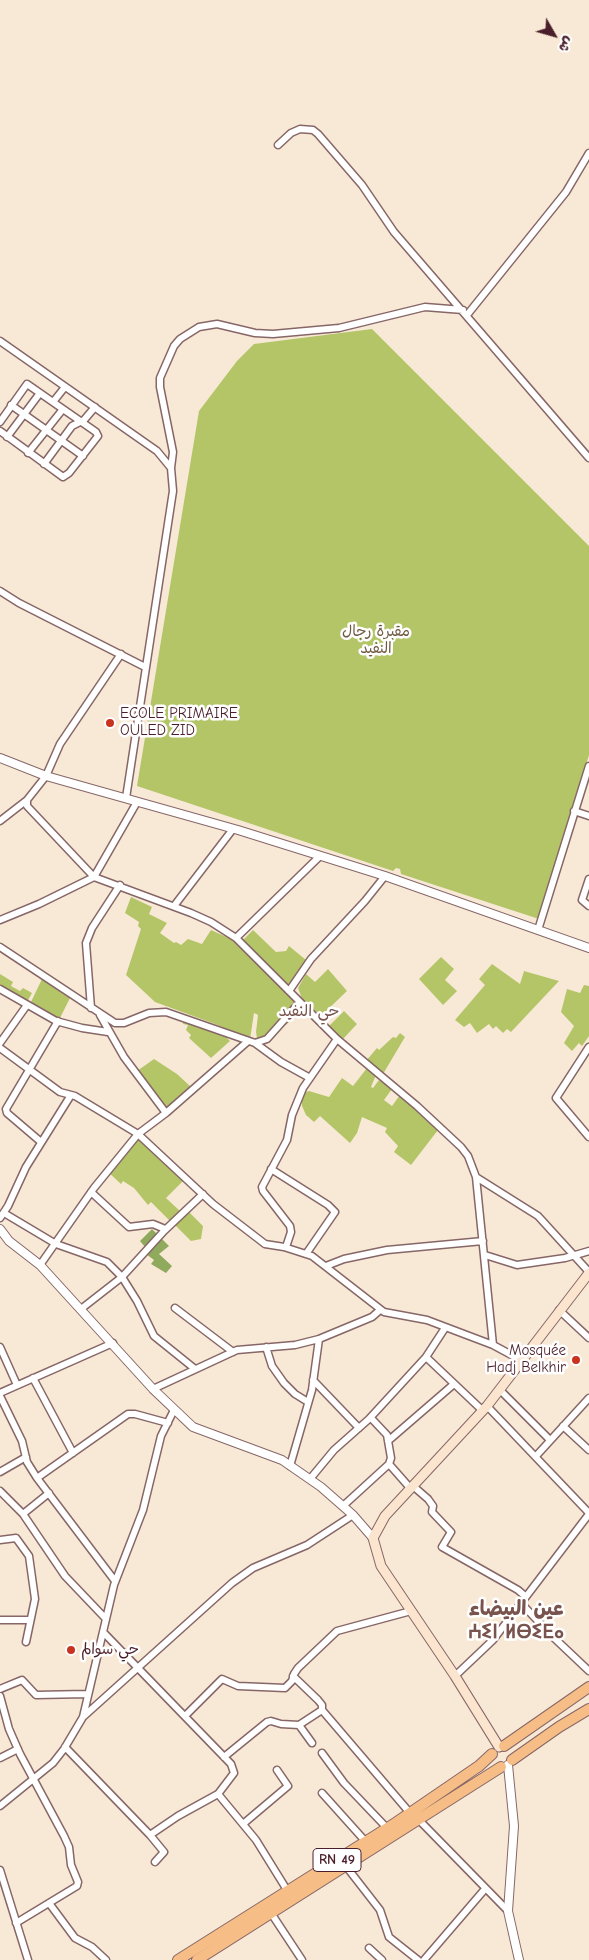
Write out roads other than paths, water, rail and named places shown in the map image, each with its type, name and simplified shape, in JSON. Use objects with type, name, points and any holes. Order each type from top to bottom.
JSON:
[{"type":"main road","points":[[498,1749],[510,1750],[507,1764],[495,1764],[498,1749],[456,1676],[381,1566],[373,1538],[386,1516],[485,1409],[589,1272]]},
{"type":"main road","name":"RN 49","points":[[198,1960],[345,1865],[414,1816],[498,1749],[589,1687]]},
{"type":"main road","name":"RN 49","points":[[178,1960],[387,1828],[414,1816],[507,1764],[559,1727],[589,1709]]},
{"type":"street","points":[[278,145],[291,133],[300,129],[313,130],[318,134],[362,185],[394,232],[589,458]]},
{"type":"street","points":[[465,312],[566,192],[589,153]]},
{"type":"street","points":[[126,798],[173,491],[172,452],[160,378],[174,346],[190,332],[206,325],[217,324],[255,333],[297,332],[347,326],[425,307],[465,312]]},
{"type":"street","points":[[0,341],[157,451],[171,468]]},
{"type":"street","points":[[0,422],[26,385],[81,421],[98,436],[69,473],[63,477],[28,453],[0,430]]},
{"type":"street","points":[[53,402],[65,387]]},
{"type":"street","points":[[7,437],[40,393]]},
{"type":"street","points":[[11,406],[83,456]]},
{"type":"street","points":[[44,464],[72,426],[81,421],[95,408]]},
{"type":"street","points":[[28,453],[63,409]]},
{"type":"street","points":[[0,591],[19,603],[145,667]]},
{"type":"street","points":[[0,821],[26,800],[46,776],[51,761],[65,736],[121,654]]},
{"type":"street","points":[[0,758],[46,776],[233,829],[385,876],[589,948]]},
{"type":"street","points":[[538,930],[589,766]]},
{"type":"street","points":[[26,800],[28,808],[94,877],[174,906],[211,922],[236,938],[336,1039],[418,1106],[461,1147],[468,1156],[476,1177],[493,1346]]},
{"type":"street","points":[[0,920],[39,904],[94,877],[137,802]]},
{"type":"street","points":[[574,811],[589,816]]},
{"type":"street","points":[[174,906],[233,829]]},
{"type":"street","points":[[236,938],[320,856]]},
{"type":"street","points":[[289,991],[317,952],[365,901],[385,876]]},
{"type":"street","points":[[589,879],[582,900],[589,906]]},
{"type":"street","points":[[91,1008],[86,943],[92,928],[120,885]]},
{"type":"street","points":[[0,947],[110,1021],[120,1023],[149,1013],[166,1012],[247,1042],[255,1043],[267,1040],[300,1002]]},
{"type":"street","points":[[0,989],[58,1022],[108,1032]]},
{"type":"street","points":[[0,1043],[28,1005]]},
{"type":"street","points":[[100,1014],[108,1032],[124,1057],[166,1113]]},
{"type":"street","points":[[41,1142],[6,1112],[11,1098],[58,1022]]},
{"type":"street","points":[[286,1248],[291,1228],[262,1189],[287,1140],[297,1100],[336,1039]]},
{"type":"street","points":[[40,1265],[91,1192],[138,1134],[166,1113],[247,1042]]},
{"type":"street","points":[[255,1043],[281,1062],[310,1078]]},
{"type":"street","points":[[589,1047],[556,1099],[589,1137]]},
{"type":"street","points":[[0,1048],[60,1092],[71,1095],[138,1134],[238,1225],[265,1244],[306,1254],[326,1266],[380,1310],[418,1317],[493,1346],[521,1360]]},
{"type":"street","points":[[71,1095],[41,1142],[2,1216],[56,1244],[104,1260],[122,1277],[137,1300],[154,1336],[195,1369]]},
{"type":"street","points":[[271,1169],[328,1205],[334,1212],[306,1254]]},
{"type":"street","points":[[476,1177],[538,1216],[589,1272]]},
{"type":"street","points":[[91,1192],[127,1226],[153,1224],[165,1230]]},
{"type":"street","points":[[81,1309],[122,1277],[165,1230],[203,1194]]},
{"type":"street","points":[[1,1233],[40,1265],[153,1389],[193,1427],[260,1451],[290,1466],[310,1479],[343,1506],[373,1538]]},
{"type":"street","points":[[326,1266],[350,1257],[387,1250],[483,1240]]},
{"type":"street","points":[[485,1256],[517,1265],[574,1256],[589,1251]]},
{"type":"street","points":[[175,1308],[233,1352]]},
{"type":"street","points":[[153,1389],[233,1352],[295,1345],[319,1340],[372,1317],[380,1310]]},
{"type":"street","points":[[559,1310],[589,1338]]},
{"type":"street","points":[[310,1479],[334,1450],[371,1418],[426,1357],[445,1328]]},
{"type":"street","points":[[290,1466],[308,1402],[319,1340]]},
{"type":"street","points":[[113,1344],[0,1394],[22,1441],[26,1457],[37,1478],[115,1581]]},
{"type":"street","points":[[0,1347],[17,1385]]},
{"type":"street","points":[[266,1347],[272,1366],[284,1383],[295,1394],[308,1402]]},
{"type":"street","points":[[426,1357],[454,1384],[537,1455],[589,1513],[554,1562],[520,1602],[486,1648],[456,1676]]},
{"type":"street","points":[[33,1378],[73,1453]]},
{"type":"street","points":[[313,1380],[359,1428]]},
{"type":"street","points":[[388,1441],[454,1384]]},
{"type":"street","points":[[500,1390],[550,1440]]},
{"type":"street","points":[[537,1455],[589,1398]]},
{"type":"street","points":[[83,1717],[115,1581],[144,1510],[161,1436],[174,1410]]},
{"type":"street","points":[[37,1478],[128,1414],[168,1423]]},
{"type":"street","points":[[343,1506],[389,1464],[391,1458],[387,1435],[371,1418]]},
{"type":"street","points":[[563,1426],[589,1450]]},
{"type":"street","points":[[0,1472],[26,1457]]},
{"type":"street","points":[[389,1464],[428,1500],[433,1506],[432,1512],[451,1532],[442,1547],[518,1590],[525,1596]]},
{"type":"street","points":[[0,1491],[23,1514],[65,1576],[106,1619]]},
{"type":"street","points":[[23,1514],[49,1493]]},
{"type":"street","points":[[0,1806],[53,1763],[83,1717],[213,1599],[253,1568],[307,1545],[353,1515]]},
{"type":"street","points":[[0,1540],[16,1538],[29,1556],[35,1600],[26,1642]]},
{"type":"street","points":[[520,1602],[589,1671]]},
{"type":"street","points":[[184,1716],[222,1678],[238,1686],[285,1688],[292,1681],[293,1676],[326,1639],[337,1631],[411,1611]]},
{"type":"street","points":[[0,1620],[30,1620]]},
{"type":"street","points":[[103,1632],[231,1764],[234,1773],[218,1794],[170,1820],[150,1835]]},
{"type":"street","points":[[293,1676],[322,1705],[322,1710],[414,1816],[508,1911]]},
{"type":"street","points":[[0,1689],[22,1680],[26,1683],[30,1692],[36,1695],[87,1694]]},
{"type":"street","points":[[0,1696],[2,1711],[18,1750],[69,1847],[71,1865],[78,1882],[77,1886],[16,1923]]},
{"type":"street","points":[[224,1757],[271,1720],[281,1724],[299,1725],[322,1710]]},
{"type":"street","points":[[299,1725],[312,1743]]},
{"type":"street","points":[[65,1747],[164,1852],[156,1862]]},
{"type":"street","points":[[0,1758],[18,1750]]},
{"type":"street","points":[[322,1753],[344,1783],[387,1828]]},
{"type":"street","points":[[507,1764],[514,1826],[508,1911],[519,1960]]},
{"type":"street","points":[[244,1824],[288,1786],[277,1770]]},
{"type":"street","points":[[322,1793],[366,1842]]},
{"type":"street","points":[[218,1794],[244,1824],[287,1890]]},
{"type":"street","points":[[345,1865],[380,1910],[389,1937],[418,1960]]},
{"type":"street","points":[[0,1870],[28,1960]]},
{"type":"street","points":[[424,1960],[486,1889]]},
{"type":"street","points":[[50,1903],[75,1938],[92,1947],[106,1960]]},
{"type":"street","points":[[271,1912],[302,1960]]},
{"type":"street","points":[[369,1948],[382,1960]]},
{"type":"place","name":"ECOLE PRIMAIRE OULED ZID","points":[[110,723]]},
{"type":"place","name":"Mosquée Hadj Belkhir","points":[[576,1360]]},
{"type":"place","name":"حي سوالم","points":[[71,1650]]},
{"type":"district","name":"حي النفيد","points":[[309,1011]]},
{"type":"district","name":"عين البيضاء ⵄⵉⵏ ⵍⴱⵉⴹⴰ","points":[[516,1620]]},
{"type":"park label","name":"مقبرة رجال النفيد","points":[[376,640]]}]
